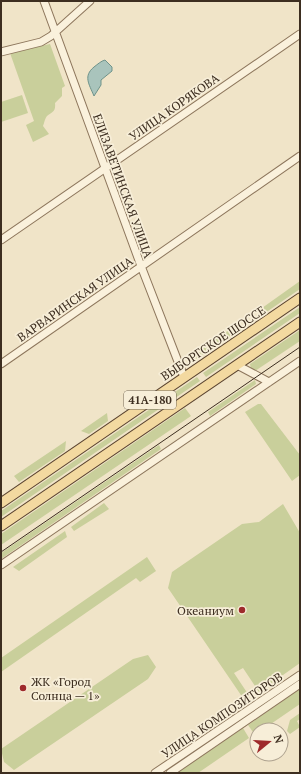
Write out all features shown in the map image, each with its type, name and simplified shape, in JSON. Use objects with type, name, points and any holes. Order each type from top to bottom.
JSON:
[{"type":"main road","name":"ВЫБОРГСКОЕ ШОССЕ","points":[[1,503],[300,298]]},
{"type":"main road","name":"41А-180","points":[[1,526],[300,322]]},
{"type":"street","name":"ЕЛИЗАВЕТИНСКАЯ УЛИЦА","points":[[44,1],[141,266],[184,377]]},
{"type":"street","points":[[1,52],[41,42],[56,33],[90,1]]},
{"type":"street","name":"УЛИЦА КОРЯКОВА","points":[[1,240],[300,34]]},
{"type":"street","name":"ВАРВАРИНСКАЯ УЛИЦА","points":[[1,364],[300,156]]},
{"type":"street","points":[[1,565],[300,361]]},
{"type":"street","points":[[237,365],[269,382]]},
{"type":"street","name":"УЛИЦА КОМПОЗИТОРОВ","points":[[155,773],[300,675]]},
{"type":"street","name":"УЛИЦА КОМПОЗИТОРОВ","points":[[170,773],[300,684]]},
{"type":"green space","points":[[50,44],[65,86],[62,88],[62,96],[55,103],[54,110],[47,116],[43,126],[49,134],[33,142],[26,125],[34,121],[10,53]]},
{"type":"green space","points":[[22,95],[28,113],[1,122],[1,102]]},
{"type":"green space","points":[[300,281],[300,289],[265,313],[262,308]]},
{"type":"green space","points":[[300,307],[300,313],[206,377],[203,373]]},
{"type":"green space","points":[[238,324],[242,329],[194,361],[191,356]]},
{"type":"green space","points":[[300,330],[300,341],[255,371],[251,369],[250,364]]},
{"type":"green space","points":[[197,377],[200,381],[1,517],[1,511]]},
{"type":"green space","points":[[255,380],[256,384],[210,416],[208,412]]},
{"type":"green space","points":[[258,404],[261,404],[300,455],[300,475],[292,481],[245,412]]},
{"type":"green space","points":[[185,408],[191,416],[1,545],[1,534]]},
{"type":"green space","points":[[107,413],[108,421],[89,434],[81,431]]},
{"type":"green space","points":[[66,441],[65,451],[19,482],[14,476]]},
{"type":"green space","points":[[159,445],[161,449],[1,559],[1,553]]},
{"type":"green space","points":[[104,503],[109,509],[74,531],[71,527]]},
{"type":"green space","name":"Океаниум","points":[[283,504],[300,533],[300,663],[259,692],[243,668],[234,673],[250,697],[245,701],[168,588],[172,572],[242,524],[259,522]]},
{"type":"green space","points":[[65,531],[67,537],[19,571],[13,567]]},
{"type":"green space","points":[[147,557],[156,571],[140,582],[136,578],[1,672],[1,658]]},
{"type":"green space","points":[[148,655],[156,667],[148,679],[14,770],[4,762],[1,749],[133,659]]},
{"type":"green space","points":[[300,689],[300,704],[274,722],[252,722]]},
{"type":"green space","points":[[300,713],[300,719],[297,721],[300,727],[290,734],[289,724],[290,720]]},
{"type":"green space","points":[[243,728],[249,738],[198,773],[177,773]]},
{"type":"water","points":[[105,60],[112,67],[112,71],[101,80],[101,85],[94,96],[88,77],[94,67]]},
{"type":"tram line","points":[[1,552],[300,347]]},
{"type":"place","name":"Океаниум","points":[[242,610]]},
{"type":"place","name":"ЖК «Город Солнца — 1»","points":[[23,688]]}]
